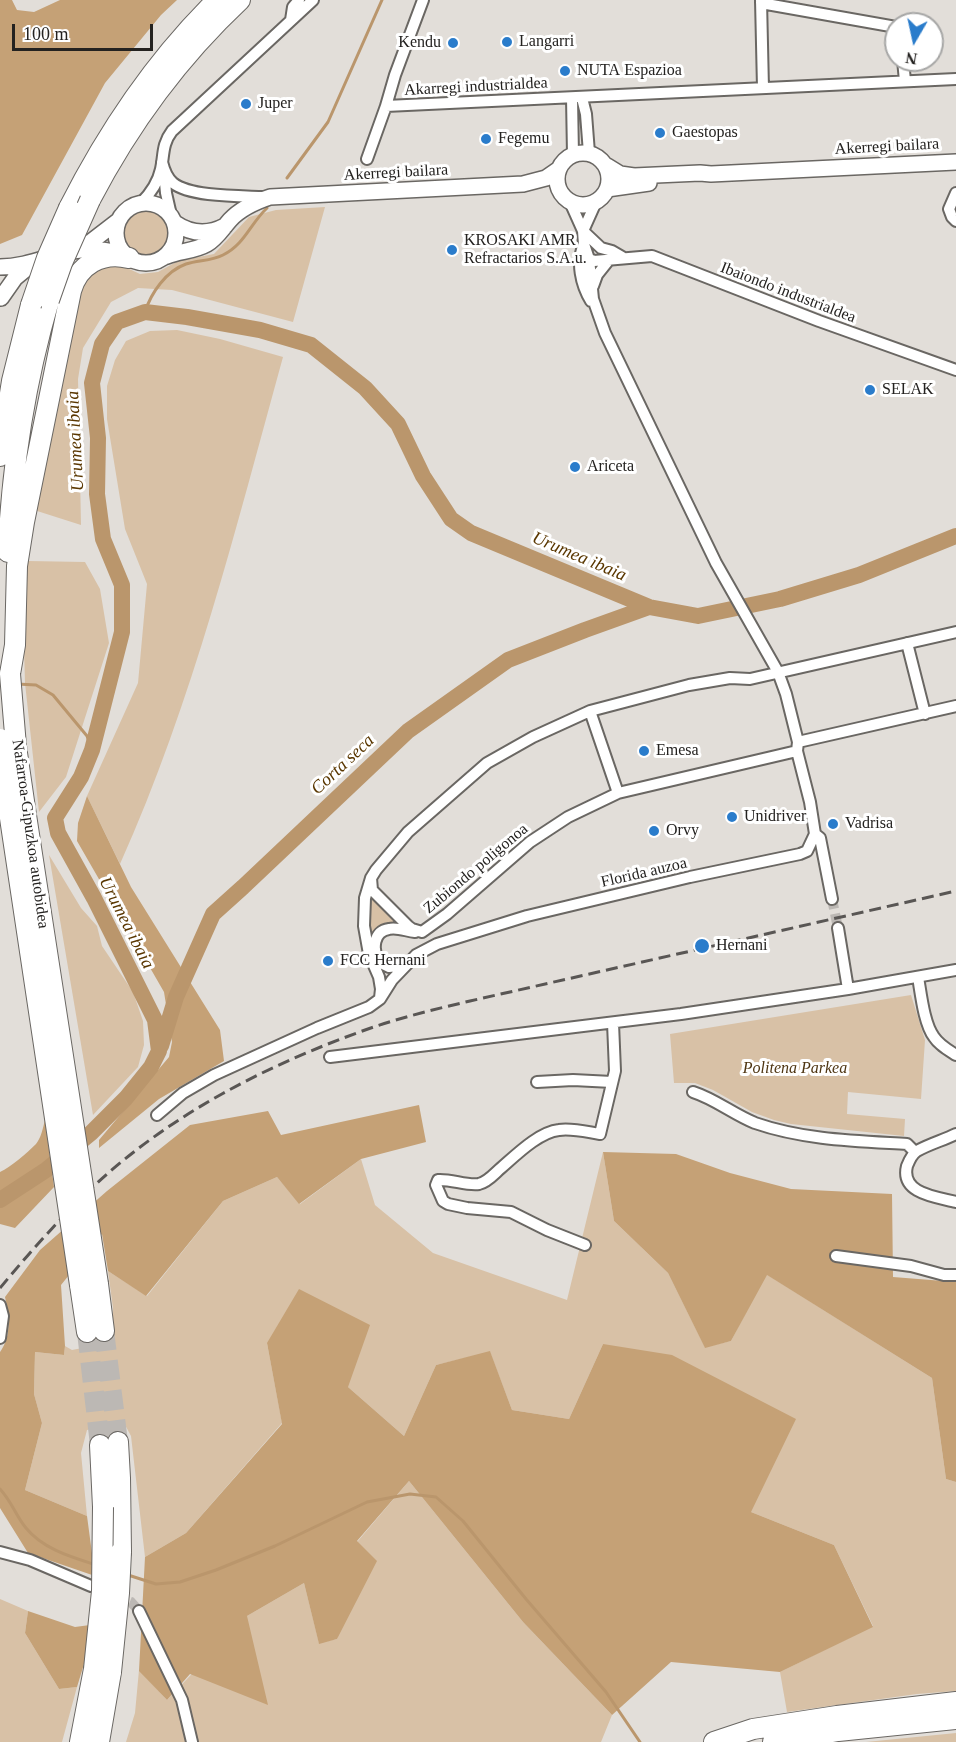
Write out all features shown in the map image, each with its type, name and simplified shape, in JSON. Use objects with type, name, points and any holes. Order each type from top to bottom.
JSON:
[{"type":"highway","points":[[11,645],[9,521],[47,258],[69,208],[109,136],[137,93],[165,56],[217,0]]},
{"type":"highway","points":[[0,456],[12,381],[40,303],[62,263],[90,200],[149,102],[210,28],[240,0]]},
{"type":"highway","points":[[11,645],[17,566],[24,522],[73,284],[81,271],[93,261],[106,256],[127,256]]},
{"type":"highway","name":"Nafarroa-Gipuzkoa autobidea","points":[[11,645],[10,674],[16,746],[95,1332]]},
{"type":"highway","name":"Nafarroa-Gipuzkoa autobidea","points":[[0,739],[12,830],[89,1285]]},
{"type":"highway","points":[[78,1742],[90,1693],[103,1671],[119,1604],[121,1552],[109,1444],[104,1508],[103,1671],[99,1742]]},
{"type":"highway","points":[[773,1742],[837,1724],[956,1702]]},
{"type":"highway","points":[[714,1742],[753,1729],[956,1719]]},
{"type":"main road","points":[[589,153],[602,160],[610,182],[603,197],[587,205],[578,205],[523,184],[546,178],[559,169],[573,154],[589,153]]},
{"type":"main road","name":"Akerregi bailara","points":[[711,174],[956,162]]},
{"type":"main road","points":[[606,166],[621,174],[634,176],[711,174]]},
{"type":"main road","points":[[559,169],[557,183],[567,200]]},
{"type":"main road","points":[[608,189],[711,174]]},
{"type":"main road","name":"Akerregi bailara","points":[[270,198],[523,184]]},
{"type":"main road","points":[[166,256],[207,244],[245,208],[270,198]]},
{"type":"main road","points":[[0,267],[17,266],[71,251],[92,241],[118,221],[130,207],[141,203],[158,205],[186,230],[212,231],[225,226]]},
{"type":"main road","points":[[71,251],[98,250],[127,256],[144,263],[160,260],[171,252],[176,241],[173,219]]},
{"type":"main road","points":[[118,221],[116,235],[120,248],[127,256]]},
{"type":"main road","points":[[0,299],[15,278],[34,262]]},
{"type":"main road","points":[[0,286],[0,299]]},
{"type":"street","points":[[291,21],[293,8],[299,0]]},
{"type":"street","points":[[173,219],[166,193],[163,166],[164,146],[167,138],[314,0]]},
{"type":"street","name":"Akarregi industrialdea","points":[[423,0],[386,106],[956,79]]},
{"type":"street","points":[[763,88],[761,2],[884,25]]},
{"type":"street","points":[[904,72],[905,81]]},
{"type":"street","points":[[586,114],[603,97]]},
{"type":"street","points":[[577,98],[586,114],[589,153]]},
{"type":"street","points":[[573,154],[577,98]]},
{"type":"street","points":[[367,159],[386,106]]},
{"type":"street","points":[[163,166],[173,183],[192,192],[270,198]]},
{"type":"street","points":[[141,203],[155,184],[163,166]]},
{"type":"street","points":[[956,193],[949,209],[956,221]]},
{"type":"street","points":[[567,200],[583,231],[601,248],[624,258]]},
{"type":"street","points":[[596,202],[583,231],[595,306],[605,333],[724,577],[778,672],[786,694],[810,802],[815,834],[807,851],[825,866]]},
{"type":"street","points":[[584,244],[580,252],[581,271],[585,290],[595,306]]},
{"type":"street","points":[[581,271],[589,259],[595,256],[613,255],[624,258]]},
{"type":"street","name":"Ibaiondo industrialdea","points":[[589,259],[594,261],[652,256],[808,317],[956,370]]},
{"type":"street","points":[[592,290],[597,275],[609,260]]},
{"type":"street","points":[[157,1115],[183,1093],[214,1075],[317,1028],[362,1011],[380,999],[381,989],[369,954],[364,926],[365,898],[371,878],[408,832],[487,763],[533,737],[590,711],[689,685],[730,678],[750,679],[956,632]]},
{"type":"street","points":[[907,643],[925,714]]},
{"type":"street","points":[[797,746],[956,706]]},
{"type":"street","points":[[590,711],[618,793]]},
{"type":"street","name":"Zubiondo poligonoa","points":[[371,878],[372,890],[411,929],[422,932],[447,914],[530,842],[567,817],[618,793],[797,746]]},
{"type":"street","points":[[815,834],[820,838],[832,899]]},
{"type":"street","name":"Florida auzoa","points":[[380,999],[392,980],[406,965],[421,951],[437,944],[527,916],[807,851]]},
{"type":"street","points":[[838,928],[847,984]]},
{"type":"street","points":[[406,965],[389,967],[382,964],[376,957],[375,945],[378,936],[387,929],[422,932]]},
{"type":"street","points":[[389,967],[392,980]]},
{"type":"street","points":[[375,970],[392,980]]},
{"type":"street","points":[[330,1057],[613,1023],[847,984],[918,977],[956,970]]},
{"type":"street","points":[[918,977],[926,1019],[933,1036],[956,1055]]},
{"type":"street","points":[[585,1245],[510,1212],[448,1204],[443,1201],[436,1185],[438,1180],[445,1179],[478,1184],[486,1181],[525,1147],[557,1130],[581,1130],[600,1134],[615,1071],[613,1023]]},
{"type":"street","points":[[537,1082],[573,1080],[612,1082]]},
{"type":"street","points":[[693,1092],[753,1122],[780,1131],[806,1136],[907,1144],[915,1152]]},
{"type":"street","points":[[956,1134],[915,1152],[908,1162],[906,1173],[910,1186],[919,1192],[956,1202]]},
{"type":"street","points":[[836,1256],[911,1266],[944,1275],[956,1275]]},
{"type":"street","points":[[0,1305],[3,1316],[0,1338]]},
{"type":"street","points":[[0,1552],[30,1560],[91,1586]]},
{"type":"street","points":[[139,1611],[182,1700],[192,1742]]},
{"type":"green space","points":[[325,207],[293,322],[172,290],[138,288],[111,302],[83,348],[78,379],[81,525],[34,510],[81,288],[100,265],[114,262],[140,274],[158,272],[178,261],[214,254],[249,217],[276,210]]},
{"type":"green space","points":[[146,210],[162,217],[169,233],[162,249],[146,256],[130,249],[123,233],[130,217]]},
{"type":"green space","points":[[177,330],[220,339],[283,357],[230,549],[191,677],[170,740],[120,864],[87,796],[138,683],[147,584],[125,529],[107,419],[107,386],[115,360],[126,341],[150,331]]},
{"type":"green space","points":[[28,561],[85,562],[100,589],[109,643],[66,777],[39,812],[25,683],[23,612]]},
{"type":"green space","points":[[49,855],[81,908],[97,926],[102,946],[133,992],[143,1021],[144,1045],[138,1067],[93,1115]]},
{"type":"green space","points":[[375,900],[399,924],[370,943],[370,903]]},
{"type":"green space","name":"Politena Parkea","points":[[911,995],[925,1040],[921,1099],[848,1092],[847,1114],[905,1119],[904,1136],[791,1124],[752,1112],[713,1090],[695,1083],[674,1083],[670,1034]]},
{"type":"green space","points":[[603,1152],[614,1221],[668,1273],[705,1347],[731,1341],[766,1274],[932,1378],[946,1479],[956,1482],[956,1691],[917,1694],[787,1712],[780,1672],[873,1626],[834,1545],[751,1512],[603,1344],[569,1419],[512,1410],[490,1352],[436,1365],[404,1436],[348,1387],[267,1343],[282,1423],[186,1533],[145,1557],[131,1436],[124,1423],[87,1430],[81,1453],[87,1516],[25,1490],[42,1423],[34,1394],[35,1352],[64,1355],[65,1346],[72,1350],[113,1342],[113,1308],[108,1271],[147,1296],[223,1201],[277,1177],[300,1204],[361,1159],[375,1205],[433,1253],[567,1300]]},
{"type":"green space","points":[[409,1481],[523,1622],[612,1715],[601,1742],[126,1742],[135,1713],[139,1670],[167,1700],[247,1616],[304,1583],[319,1643],[337,1639],[357,1542]]},
{"type":"green space","points":[[0,1599],[28,1611],[25,1633],[59,1689],[77,1687],[62,1742],[0,1742]]},
{"type":"green space","points":[[956,1733],[956,1742],[866,1742]]},
{"type":"shaded area","points":[[0,0],[12,0],[17,10],[34,12],[60,0],[177,0],[161,15],[105,83],[22,235],[0,244]]},
{"type":"shaded area","points":[[87,796],[131,887],[220,1030],[224,1061],[159,1099],[99,1148],[99,1140],[169,1057],[172,1042],[164,992],[77,841],[78,823]]},
{"type":"shaded area","points":[[419,1105],[426,1142],[361,1159],[299,1204],[277,1177],[223,1201],[146,1296],[108,1271],[102,1234],[61,1285],[64,1355],[35,1352],[34,1394],[42,1423],[25,1490],[87,1516],[95,1576],[28,1553],[0,1508],[0,1352],[8,1333],[5,1297],[40,1250],[107,1191],[190,1125],[268,1111],[281,1135]]},
{"type":"shaded area","points":[[45,1120],[54,1187],[15,1228],[0,1224],[0,1172],[36,1144],[41,1136]]},
{"type":"shaded area","points":[[603,1152],[676,1154],[730,1173],[791,1189],[892,1194],[893,1277],[956,1282],[956,1482],[946,1479],[932,1378],[767,1275],[731,1341],[705,1348],[668,1273],[614,1221]]},
{"type":"shaded area","points":[[299,1289],[370,1325],[348,1387],[404,1436],[436,1365],[490,1351],[512,1410],[569,1419],[603,1344],[672,1355],[796,1419],[751,1512],[834,1545],[873,1627],[780,1672],[671,1662],[612,1715],[523,1622],[409,1481],[357,1541],[377,1561],[337,1639],[319,1644],[304,1583],[247,1616],[268,1705],[190,1674],[167,1700],[139,1671],[145,1557],[186,1533],[282,1424],[267,1343]]},
{"type":"shaded area","points":[[28,1611],[75,1627],[90,1625],[87,1654],[77,1687],[59,1689],[25,1633]]},
{"type":"waterway","points":[[287,178],[328,122],[382,0]]},
{"type":"waterway","points":[[145,312],[155,290],[166,277],[186,264],[214,258],[231,250],[242,240],[267,208]]},
{"type":"waterway","name":"Urumea ibaia","points":[[0,1200],[46,1170],[91,1133],[126,1098],[151,1067],[159,1051],[155,1020],[94,898],[58,833],[55,818],[81,777],[92,750],[122,632],[122,585],[103,539],[97,494],[98,438],[92,383],[102,344],[117,322],[145,312],[260,330],[311,345],[365,388],[398,424],[423,476],[451,519],[471,533],[649,607],[698,616],[780,599],[859,575],[956,536]]},
{"type":"waterway","name":"Corta seca","points":[[161,1046],[176,997],[213,914],[408,731],[508,660],[649,607]]},
{"type":"waterway","points":[[17,684],[36,685],[53,695],[87,736],[92,750]]},
{"type":"waterway","points":[[0,1489],[19,1519],[41,1542],[96,1565]]},
{"type":"waterway","points":[[128,1575],[156,1584],[180,1582],[275,1546],[367,1502],[410,1494],[436,1497],[463,1521],[606,1692],[640,1742]]},
{"type":"tunnel","points":[[832,899],[838,928]]},
{"type":"tunnel","points":[[104,1331],[118,1442]]},
{"type":"tunnel","points":[[87,1332],[100,1445]]},
{"type":"tunnel","points":[[116,1596],[131,1602],[139,1611]]},
{"type":"railway","points":[[0,1288],[46,1235],[95,1185],[154,1137],[218,1096],[322,1046],[413,1015],[956,891]]},
{"type":"place","name":"Langarri","points":[[507,42]]},
{"type":"place","name":"Kendu","points":[[453,43]]},
{"type":"place","name":"NUTA Espazioa","points":[[565,71]]},
{"type":"place","name":"Juper","points":[[246,104]]},
{"type":"place","name":"Gaestopas","points":[[660,133]]},
{"type":"place","name":"Fegemu","points":[[486,139]]},
{"type":"place","name":"KROSAKI AMR Refractarios S.A.u.","points":[[452,250]]},
{"type":"place","name":"SELAK","points":[[870,390]]},
{"type":"place","name":"Ariceta","points":[[575,467]]},
{"type":"place","name":"Emesa","points":[[644,751]]},
{"type":"place","name":"Unidriver","points":[[732,817]]},
{"type":"place","name":"Vadrisa","points":[[833,824]]},
{"type":"place","name":"Orvy","points":[[654,831]]},
{"type":"place","name":"Hernani","points":[[702,946]]},
{"type":"place","name":"FCC Hernani","points":[[328,961]]}]
